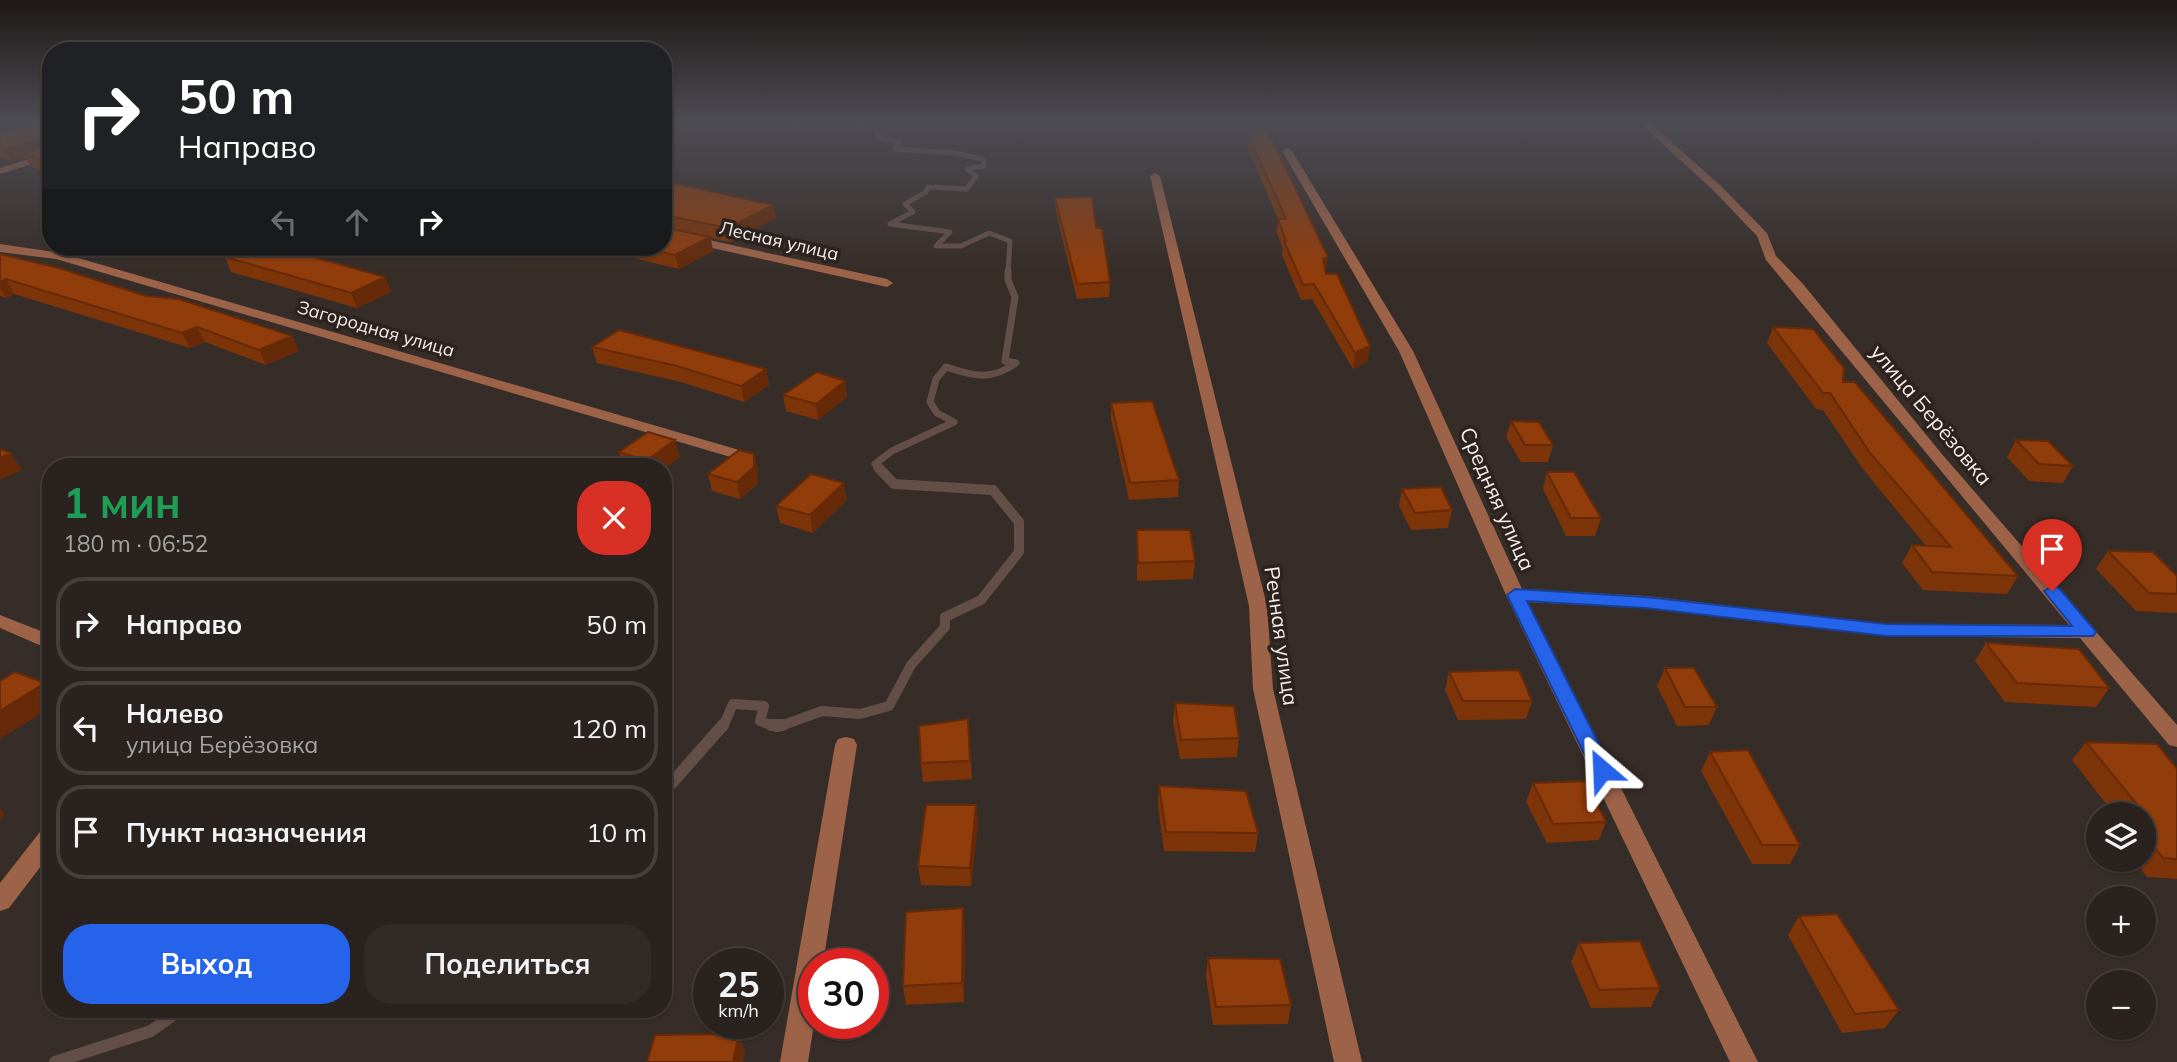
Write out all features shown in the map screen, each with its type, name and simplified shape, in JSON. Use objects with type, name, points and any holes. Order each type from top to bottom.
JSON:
[{"type":"street","name":"Средняя улица","points":[[1299,171],[1406,351],[1515,595],[1744,1062]]},
{"type":"street","name":"улица Берёзовка","points":[[1698,171],[1763,235],[1770,257],[2177,739]]},
{"type":"street","name":"Речная улица","points":[[1155,176],[1258,606],[1262,690],[1348,1062]]},
{"type":"street","name":"Лесная улица","points":[[672,235],[887,284]]},
{"type":"street","name":"Загородная улица","points":[[0,248],[42,254]]},
{"type":"street","name":"Загородная улица","points":[[57,256],[740,454]]},
{"type":"street","points":[[1515,595],[1646,602],[1886,630],[2087,632]]},
{"type":"street","points":[[0,621],[42,639]]},
{"type":"street","points":[[794,1062],[846,745]]},
{"type":"street","points":[[0,901],[42,847]]},
{"type":"building","points":[[1264,171],[1287,171],[1328,257],[1323,259],[1326,274],[1337,274],[1370,346],[1355,353],[1314,284],[1303,285],[1284,241],[1278,219],[1286,219]]},
{"type":"building","points":[[672,183],[773,205],[728,228],[672,217]]},
{"type":"building","points":[[1092,197],[1096,228],[1102,228],[1110,282],[1077,284],[1055,198]]},
{"type":"building","points":[[672,229],[710,237],[672,254]]},
{"type":"building","points":[[0,254],[59,268],[146,296],[179,299],[292,336],[259,350],[197,327],[182,333],[6,279],[0,282]]},
{"type":"building","points":[[309,256],[385,277],[351,293],[225,257]]},
{"type":"building","points":[[1773,327],[1813,329],[1844,368],[1843,382],[1855,382],[2018,576],[1932,572],[1912,545],[1951,547],[1870,453],[1830,393],[1823,393]]},
{"type":"building","points":[[619,330],[766,369],[741,386],[677,366],[592,347]]},
{"type":"building","points":[[817,372],[845,381],[816,404],[783,395]]},
{"type":"building","points":[[1152,401],[1179,480],[1130,483],[1111,403]]},
{"type":"building","points":[[1511,421],[1539,422],[1553,445],[1525,445]]},
{"type":"building","points":[[648,432],[675,440],[650,458],[637,458],[619,452]]},
{"type":"building","points":[[2016,440],[2048,441],[2073,466],[2039,464]]},
{"type":"building","points":[[0,449],[11,453],[0,458]]},
{"type":"building","points":[[739,450],[754,454],[754,467],[737,482],[708,474]]},
{"type":"building","points":[[1547,472],[1574,472],[1601,518],[1571,518]]},
{"type":"building","points":[[811,474],[844,483],[810,515],[776,506]]},
{"type":"building","points":[[1441,487],[1452,510],[1415,513],[1402,489]]},
{"type":"building","points":[[1137,530],[1190,530],[1195,561],[1138,563]]},
{"type":"building","points":[[2108,551],[2153,552],[2177,576],[2177,594],[2149,593]]},
{"type":"building","points":[[1986,643],[2079,649],[2109,688],[2017,683]]},
{"type":"building","points":[[1665,668],[1694,668],[1717,707],[1685,707]]},
{"type":"building","points":[[1519,670],[1532,701],[1463,701],[1449,672]]},
{"type":"building","points":[[15,672],[42,682],[42,685],[0,711],[0,681]]},
{"type":"building","points":[[1175,703],[1234,706],[1239,738],[1181,740]]},
{"type":"building","points":[[968,719],[970,761],[921,763],[919,726]]},
{"type":"building","points":[[2086,742],[2157,744],[2177,769],[2177,859],[2163,858],[2156,849],[2156,802],[2135,802]]},
{"type":"building","points":[[1748,750],[1800,845],[1762,845],[1710,752]]},
{"type":"building","points":[[1586,781],[1606,822],[1553,824],[1533,783]]},
{"type":"building","points":[[1159,786],[1246,791],[1258,833],[1166,832]]},
{"type":"building","points":[[926,805],[976,805],[970,868],[918,866]]},
{"type":"building","points":[[963,908],[962,983],[903,986],[906,912]]},
{"type":"building","points":[[1837,914],[1899,1010],[1855,1014],[1799,916]]},
{"type":"building","points":[[1640,941],[1660,988],[1599,990],[1579,943]]},
{"type":"building","points":[[1208,958],[1280,959],[1291,1005],[1216,1007]]},
{"type":"building","points":[[655,1035],[693,1035],[693,1039],[738,1039],[733,1062],[647,1062]]},
{"type":"waterway","points":[[969,171],[976,176],[967,189],[928,187],[926,192],[905,204],[913,212],[890,224],[950,232],[936,246],[961,246],[989,233],[1010,241],[1008,272]]},
{"type":"waterway","points":[[878,467],[875,464],[892,451],[954,422],[937,413],[930,402],[936,379],[946,367],[965,373],[990,375],[1016,363],[1005,361],[1015,297],[1008,280],[1008,272]]},
{"type":"waterway","points":[[778,727],[822,711],[860,714],[889,706],[911,665],[945,627],[945,617],[981,600],[1019,552],[1019,522],[993,490],[894,484],[878,467]]},
{"type":"waterway","points":[[723,727],[733,704],[764,706],[760,721],[776,727]]},
{"type":"waterway","points":[[672,783],[723,725]]},
{"type":"waterway","points":[[771,725],[783,725]]},
{"type":"waterway","points":[[55,1062],[151,1031],[169,1018]]},
{"type":"route","points":[[1602,770],[1515,595],[1646,602],[1886,630],[2087,632],[2052,591]]}]
